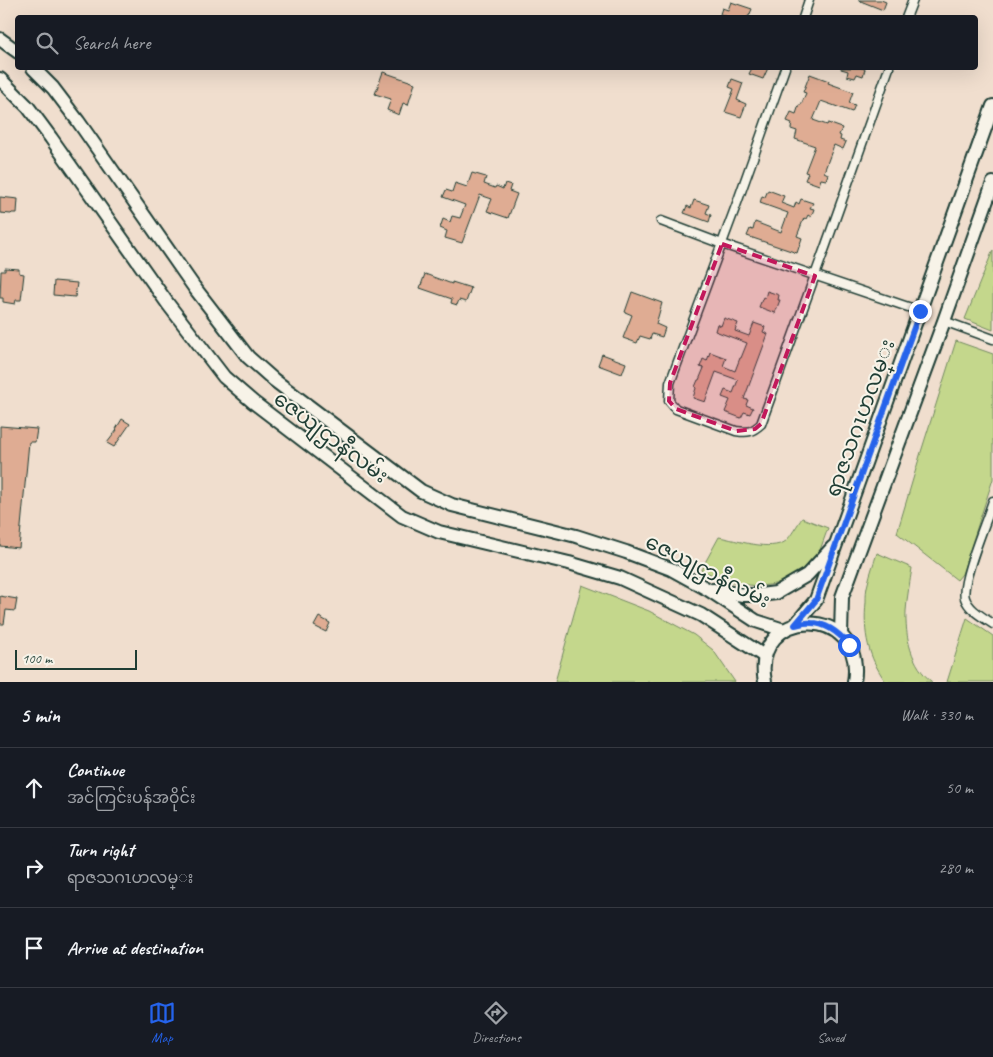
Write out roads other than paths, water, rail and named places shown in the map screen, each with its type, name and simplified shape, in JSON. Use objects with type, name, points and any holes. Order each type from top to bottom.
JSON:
[{"type":"main road","points":[[0,39],[15,50]]},
{"type":"main road","name":"ဇေယျဌာနီလမ်း","points":[[35,70],[53,88],[78,121],[194,287],[248,357],[274,380],[421,491],[452,505],[576,536],[626,552],[671,569],[709,590],[756,620],[790,627]]},
{"type":"main road","name":"ဇေယျဌာနီလမ်း","points":[[0,79],[28,107],[168,304],[224,377],[252,402],[386,504],[402,516],[439,532],[569,563],[620,578],[702,615],[764,656]]},
{"type":"main road","name":"ရာဇသဂၤဟလမ္း","points":[[764,656],[776,637],[790,627],[816,600],[993,106]]},
{"type":"main road","points":[[840,635],[842,597],[993,183]]},
{"type":"main road","points":[[709,590],[743,595],[776,593],[807,575],[838,541]]},
{"type":"main road","points":[[790,627],[811,622],[827,626],[840,635],[849,645],[854,656],[856,669],[854,682]]},
{"type":"main road","points":[[764,656],[762,669],[765,682]]},
{"type":"street","points":[[804,15],[809,0]]},
{"type":"street","points":[[907,15],[913,0]]},
{"type":"street","points":[[784,70],[670,383],[669,401],[676,409],[736,431],[746,432],[755,430],[761,424],[888,70]]},
{"type":"street","points":[[661,221],[722,244],[920,311]]},
{"type":"street","points":[[944,321],[993,339]]},
{"type":"street","points":[[993,501],[967,575],[965,598],[970,608],[993,624]]}]
